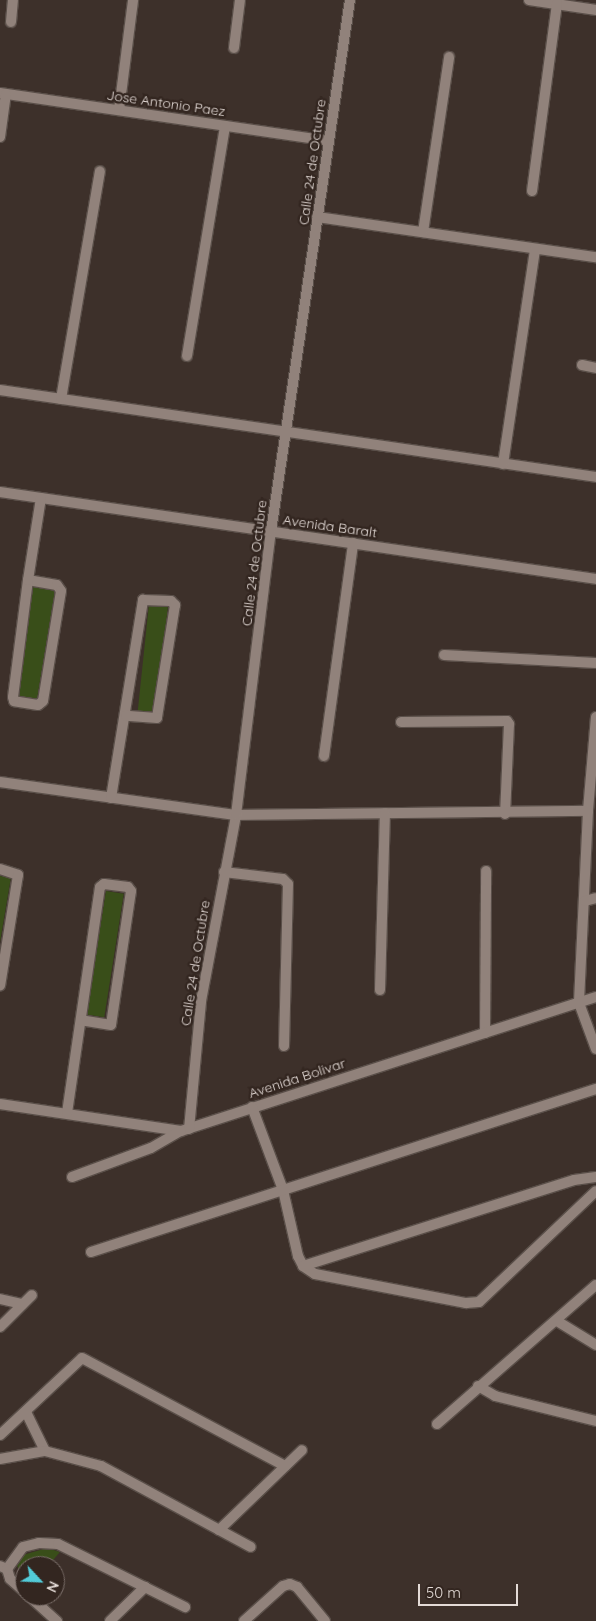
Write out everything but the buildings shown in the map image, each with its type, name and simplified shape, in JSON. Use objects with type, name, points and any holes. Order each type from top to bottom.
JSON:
[{"type":"street","points":[[11,22],[13,0]]},
{"type":"street","points":[[119,110],[133,0]]},
{"type":"street","points":[[234,48],[240,0]]},
{"type":"street","name":"Calle 24 de Octubre","points":[[185,1130],[201,1001],[236,815],[271,531],[350,0]]},
{"type":"street","points":[[529,0],[596,10]]},
{"type":"street","points":[[532,190],[558,4]]},
{"type":"street","points":[[423,232],[449,57]]},
{"type":"street","points":[[0,137],[3,93]]},
{"type":"street","name":"Jose Antonio Paez","points":[[3,93],[329,141]]},
{"type":"street","points":[[187,356],[225,126]]},
{"type":"street","points":[[61,399],[100,171]]},
{"type":"street","points":[[317,217],[596,257]]},
{"type":"street","points":[[503,464],[535,248]]},
{"type":"street","points":[[582,365],[596,368]]},
{"type":"street","points":[[0,390],[596,477]]},
{"type":"street","name":"Avenida Baralt","points":[[0,492],[596,579]]},
{"type":"street","points":[[28,580],[57,585],[61,591],[44,701],[38,705],[14,701],[13,697],[28,580],[41,498]]},
{"type":"street","points":[[324,756],[353,543]]},
{"type":"street","points":[[111,798],[126,716],[142,600],[170,600],[175,605],[157,718],[126,716]]},
{"type":"street","points":[[444,655],[596,663]]},
{"type":"street","points":[[596,717],[594,776],[588,811],[579,1002],[596,1049]]},
{"type":"street","points":[[401,722],[507,721],[509,724],[505,814]]},
{"type":"street","points":[[0,782],[236,815],[505,814],[588,811]]},
{"type":"street","points":[[380,990],[384,813]]},
{"type":"street","points":[[0,869],[18,875],[0,986]]},
{"type":"street","points":[[485,1033],[486,871]]},
{"type":"street","points":[[224,872],[284,879],[288,884],[284,1046]]},
{"type":"street","points":[[67,1113],[80,1020],[100,887],[104,884],[128,887],[131,891],[112,1022],[109,1025],[80,1020]]},
{"type":"street","points":[[585,901],[596,898]]},
{"type":"street","name":"Avenida Bolivar","points":[[0,1104],[185,1130],[596,997]]},
{"type":"street","points":[[91,1252],[596,1089]]},
{"type":"street","points":[[252,1107],[282,1190],[298,1256],[304,1266],[315,1274],[466,1303],[479,1302],[596,1192]]},
{"type":"street","points":[[72,1177],[150,1148],[185,1130]]},
{"type":"street","points":[[304,1266],[574,1180],[596,1177]]},
{"type":"street","points":[[437,1424],[478,1386],[557,1321],[596,1285]]},
{"type":"street","points":[[0,1327],[32,1295]]},
{"type":"street","points":[[0,1299],[22,1304]]},
{"type":"street","points":[[557,1321],[596,1345]]},
{"type":"street","points":[[0,1435],[26,1412],[75,1361],[87,1358],[285,1466]]},
{"type":"street","points":[[478,1386],[495,1396],[596,1421]]},
{"type":"street","points":[[26,1412],[45,1452]]},
{"type":"street","points":[[220,1530],[302,1450]]},
{"type":"street","points":[[0,1459],[45,1452],[102,1466],[251,1547]]},
{"type":"street","points":[[15,1583],[3,1567],[23,1547],[39,1543],[58,1544],[185,1607]]},
{"type":"street","points":[[244,1621],[283,1586],[290,1584],[297,1587],[325,1621]]},
{"type":"street","points":[[110,1621],[145,1587]]},
{"type":"street","points":[[40,1606],[57,1621]]},
{"type":"green space","points":[[33,586],[55,591],[37,699],[18,696]]},
{"type":"green space","points":[[149,604],[168,606],[157,713],[138,711]]},
{"type":"green space","points":[[0,876],[11,877],[0,942]]},
{"type":"green space","points":[[106,891],[124,894],[104,1017],[86,1014]]},
{"type":"green space","points":[[47,1548],[60,1552],[57,1556],[22,1556]]}]
